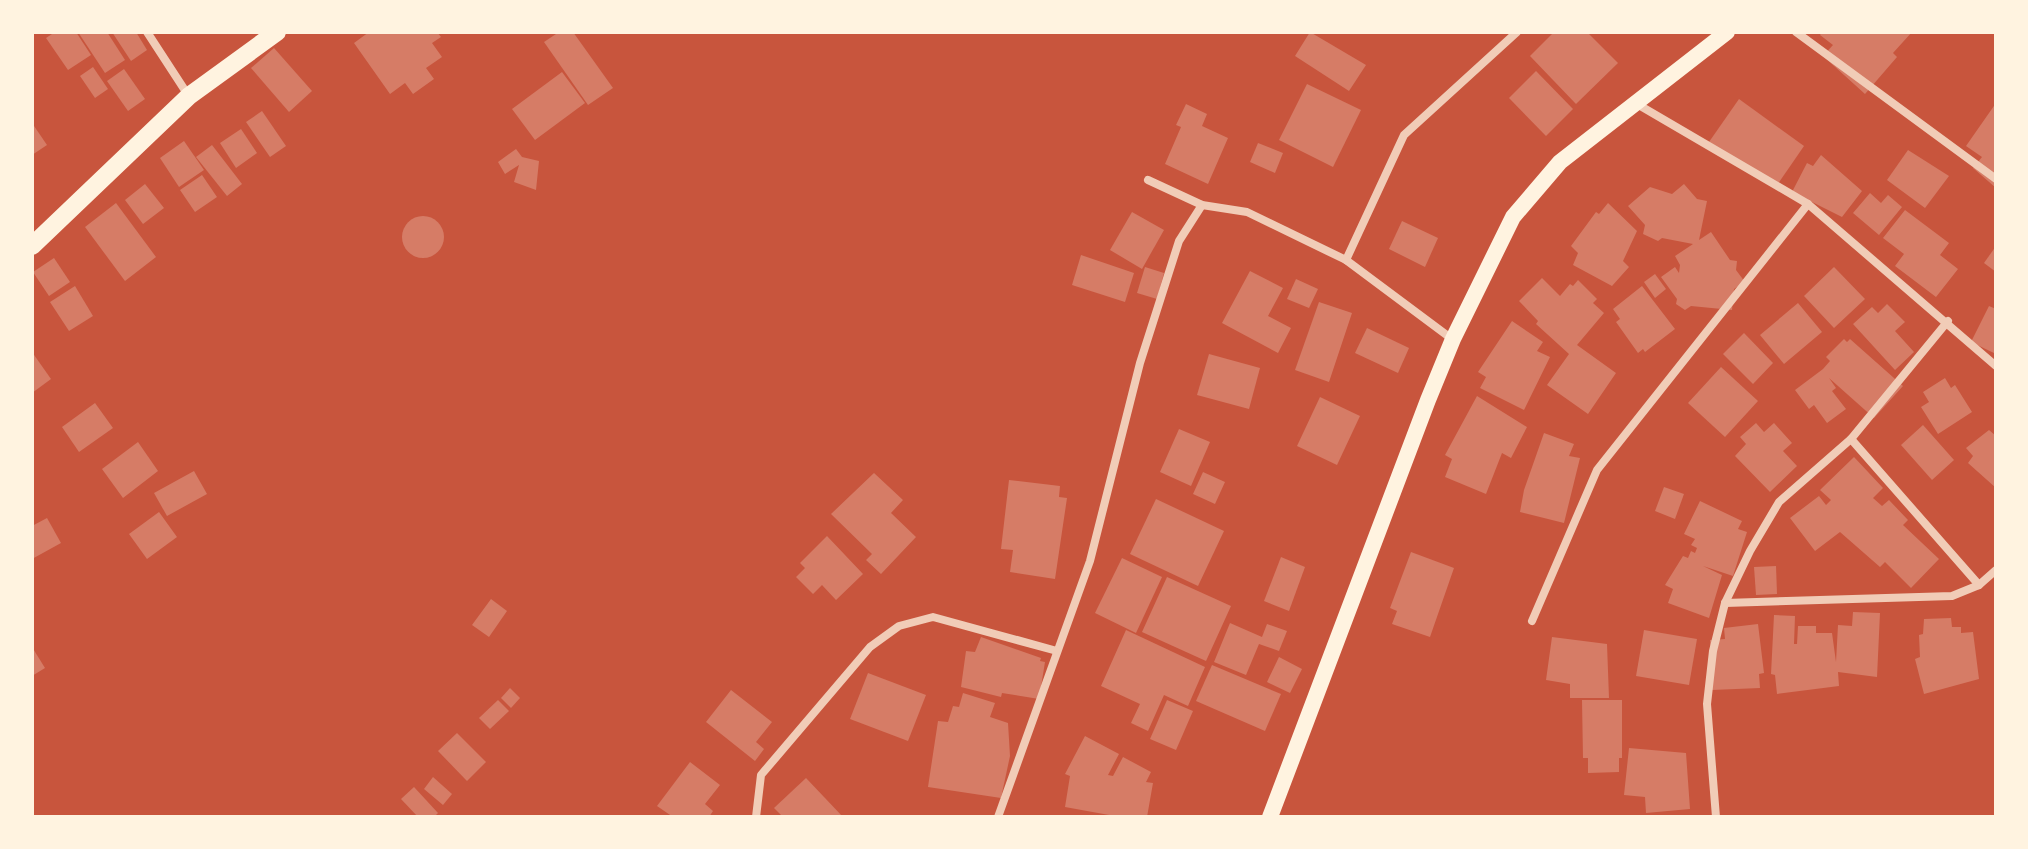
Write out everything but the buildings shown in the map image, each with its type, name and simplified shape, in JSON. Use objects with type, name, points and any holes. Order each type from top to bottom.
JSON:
[{"type":"highway","points":[[36,239],[189,96],[277,32]]},
{"type":"main road","points":[[1270,817],[1453,339],[1513,217],[1560,162],[1727,32]]},
{"type":"street","points":[[147,32],[189,96]]},
{"type":"street","points":[[1346,260],[1404,135],[1517,32]]},
{"type":"street","points":[[1796,32],[1996,179]]},
{"type":"street","points":[[1636,104],[1808,204],[1948,321],[1996,366]]},
{"type":"street","points":[[1148,180],[1202,205],[1247,212],[1346,260],[1453,339]]},
{"type":"street","points":[[1532,621],[1597,470],[1808,204]]},
{"type":"street","points":[[998,817],[1090,561],[1140,363],[1179,241],[1202,205]]},
{"type":"street","points":[[1716,817],[1707,704],[1713,651],[1725,603],[1779,502],[1851,439],[1948,321]]},
{"type":"street","points":[[1851,439],[1979,585]]},
{"type":"street","points":[[1725,603],[1952,596],[1979,585],[1996,570]]},
{"type":"street","points":[[756,817],[761,775],[870,647],[899,626],[933,617],[1057,651]]}]
